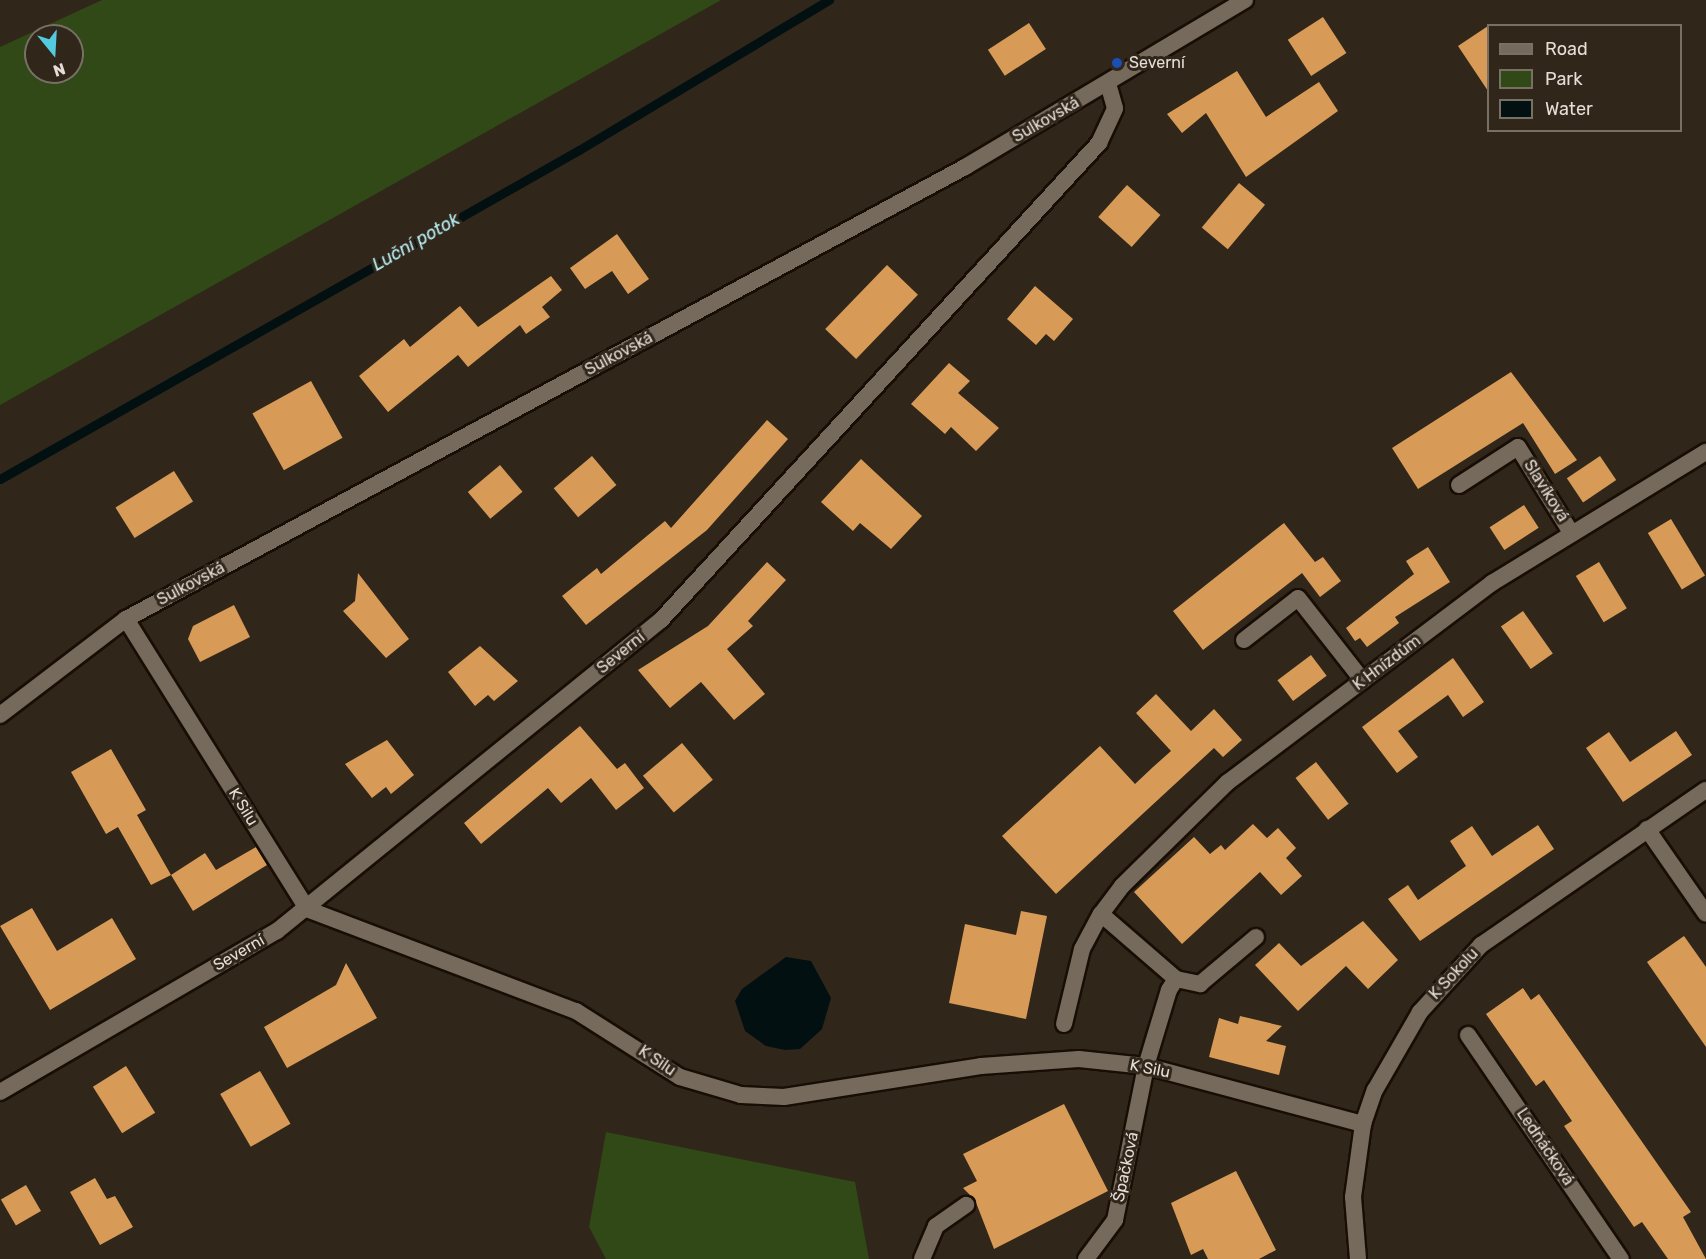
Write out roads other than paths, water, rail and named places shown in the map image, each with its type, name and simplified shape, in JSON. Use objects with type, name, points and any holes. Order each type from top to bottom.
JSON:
[{"type":"street","name":"Sulkovská","points":[[0,715],[126,619],[965,167],[1108,84],[1245,0]]},
{"type":"street","name":"Severní","points":[[0,1092],[307,909],[661,620],[1099,143],[1115,108],[1108,84]]},
{"type":"street","name":"Slavíková","points":[[1459,484],[1518,447],[1572,534]]},
{"type":"street","name":"K Hnízdům","points":[[1064,1024],[1082,949],[1101,914],[1122,886],[1228,782],[1492,583],[1706,452]]},
{"type":"street","points":[[1244,640],[1298,598],[1363,681]]},
{"type":"street","name":"K Silu","points":[[126,619],[307,909],[576,1011],[680,1077],[741,1095],[814,1094],[1013,1063],[1079,1059],[1146,1066],[1363,1125]]},
{"type":"street","name":"K Sokolu","points":[[1358,1259],[1353,1197],[1363,1125],[1397,1050],[1447,978],[1481,945],[1706,790]]},
{"type":"street","points":[[1647,829],[1706,914]]},
{"type":"street","points":[[1101,914],[1176,979],[1200,984],[1256,937]]},
{"type":"street","points":[[1146,1066],[1176,979]]},
{"type":"street","name":"Ledňáčková","points":[[1468,1035],[1621,1259]]},
{"type":"street","name":"Špačková","points":[[1086,1259],[1115,1220],[1146,1066]]},
{"type":"street","points":[[922,1259],[936,1226],[966,1206]]},
{"type":"water","points":[[786,957],[811,961],[831,998],[822,1029],[800,1049],[785,1050],[766,1046],[745,1031],[735,1001],[742,989]]},
{"type":"waterway","name":"Luční potok","points":[[0,479],[579,150],[829,0]]},
{"type":"place","name":"Severní","points":[[1117,63]]}]
